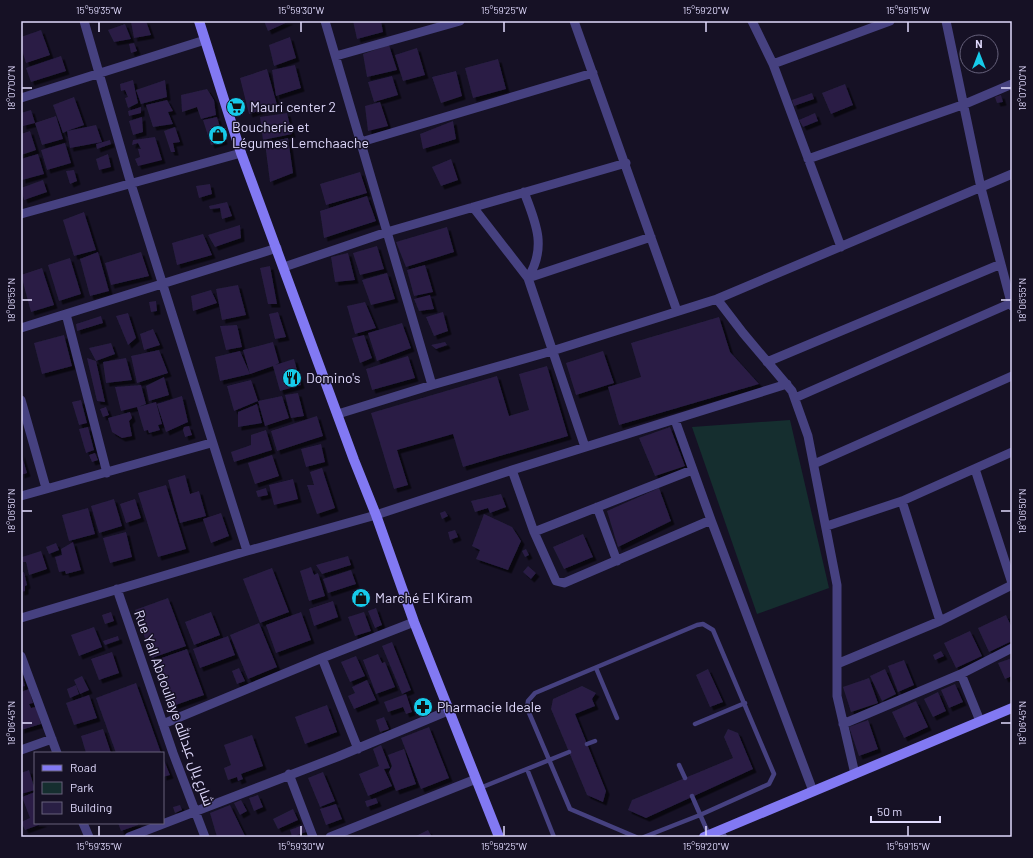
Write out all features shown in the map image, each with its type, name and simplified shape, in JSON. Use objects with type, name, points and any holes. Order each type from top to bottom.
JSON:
[{"type":"street","points":[[84,21],[131,184],[211,443],[247,551]]},
{"type":"street","points":[[199,21],[241,153],[354,460],[376,515],[414,622],[499,837]]},
{"type":"street","points":[[325,21],[432,385]]},
{"type":"street","points":[[574,21],[626,163],[677,311]]},
{"type":"street","points":[[752,21],[773,64],[841,247]]},
{"type":"street","points":[[773,64],[890,21]]},
{"type":"street","points":[[795,398],[1012,304],[981,188],[946,21]]},
{"type":"street","points":[[336,56],[455,22]]},
{"type":"street","points":[[21,98],[206,40]]},
{"type":"street","points":[[361,142],[593,73]]},
{"type":"street","points":[[808,159],[964,104],[1012,84]]},
{"type":"street","points":[[21,214],[241,153]]},
{"type":"street","points":[[284,267],[387,232],[626,163]]},
{"type":"street","points":[[338,414],[432,385],[552,351],[717,299],[1012,174]]},
{"type":"street","points":[[524,192],[534,217],[538,236],[537,261],[528,278]]},
{"type":"street","points":[[473,207],[528,278],[585,447]]},
{"type":"street","points":[[528,278],[651,237]]},
{"type":"street","points":[[21,328],[277,248]]},
{"type":"street","points":[[767,362],[1001,264]]},
{"type":"street","points":[[717,299],[767,362],[787,384],[795,398],[814,464],[838,585],[837,696],[855,774]]},
{"type":"street","points":[[66,314],[108,473]]},
{"type":"street","points":[[814,464],[1012,376]]},
{"type":"street","points":[[21,618],[247,551],[376,515],[512,470],[787,384]]},
{"type":"street","points":[[21,400],[46,488]]},
{"type":"street","points":[[675,420],[692,470],[813,791]]},
{"type":"street","points":[[21,496],[46,488],[108,473],[211,443]]},
{"type":"street","points":[[827,526],[902,502],[1012,452]]},
{"type":"street","points":[[838,664],[940,621],[1012,584],[975,469]]},
{"type":"street","points":[[512,470],[534,532],[556,580],[560,583],[564,583],[617,561],[711,520]]},
{"type":"street","points":[[534,532],[692,470]]},
{"type":"street","points":[[902,502],[940,621]]},
{"type":"street","points":[[597,507],[617,561]]},
{"type":"street","name":"Rue Yall Abdoullaye شارع يال عبدالله","points":[[117,589],[163,724],[205,837]]},
{"type":"street","points":[[163,724],[322,658],[414,622]]},
{"type":"street","points":[[843,724],[961,674],[1012,648]]},
{"type":"street","points":[[21,656],[57,752]]},
{"type":"street","points":[[322,658],[358,748]]},
{"type":"street","points":[[961,674],[980,721]]},
{"type":"street","points":[[707,836],[724,833],[813,791],[1012,708]]},
{"type":"street","points":[[164,824],[358,748],[450,710]]},
{"type":"street","points":[[21,750],[52,739]]},
{"type":"street","points":[[289,774],[314,837]]},
{"type":"street","points":[[330,837],[477,784]]},
{"type":"street","points":[[83,824],[89,837]]},
{"type":"street","points":[[129,837],[163,824]]},
{"type":"lane","points":[[636,837],[570,809],[527,708],[528,701],[535,693],[697,625],[703,624],[713,630],[773,769],[773,780],[769,784],[700,815],[644,837]]},
{"type":"lane","points":[[596,668],[617,718]]},
{"type":"lane","points":[[696,724],[745,703]]},
{"type":"lane","points":[[587,744],[595,741]]},
{"type":"lane","points":[[477,784],[527,769],[569,752]]},
{"type":"lane","points":[[679,765],[685,778]]},
{"type":"lane","points":[[527,769],[554,837]]},
{"type":"lane","points":[[692,796],[707,836]]},
{"type":"green space","points":[[790,420],[829,588],[757,614],[692,427]]},
{"type":"building","points":[[146,21],[151,35],[134,38],[131,22]]},
{"type":"building","points":[[264,21],[290,21],[268,31]]},
{"type":"building","points":[[353,21],[381,21],[383,32],[357,39]]},
{"type":"building","points":[[125,24],[131,39],[114,42],[108,30]]},
{"type":"building","points":[[41,30],[50,55],[26,63],[21,47],[21,37]]},
{"type":"building","points":[[290,37],[296,58],[274,66],[269,45]]},
{"type":"building","points":[[134,43],[137,51],[131,53],[129,44]]},
{"type":"building","points":[[389,45],[397,70],[367,77],[363,54]]},
{"type":"building","points":[[417,48],[425,75],[403,81],[395,55]]},
{"type":"building","points":[[61,56],[66,71],[31,82],[26,68]]},
{"type":"building","points":[[498,59],[506,89],[473,98],[465,68]]},
{"type":"building","points":[[295,65],[301,88],[276,96],[272,70]]},
{"type":"building","points":[[267,69],[277,105],[249,114],[240,78]]},
{"type":"building","points":[[456,71],[462,96],[441,103],[432,77]]},
{"type":"building","points":[[392,76],[398,95],[374,102],[368,82]]},
{"type":"building","points":[[133,80],[138,103],[128,108],[125,98],[128,97],[125,90],[121,91],[120,84]]},
{"type":"building","points":[[165,80],[167,97],[141,104],[136,90]]},
{"type":"building","points":[[845,84],[853,105],[831,114],[822,93]]},
{"type":"building","points":[[207,89],[214,100],[216,115],[201,119],[197,107],[182,112],[181,95]]},
{"type":"building","points":[[812,93],[814,99],[794,106],[792,100]]},
{"type":"building","points":[[1001,95],[1003,102],[997,103],[995,97]]},
{"type":"building","points":[[74,97],[84,125],[63,133],[53,105]]},
{"type":"building","points":[[167,100],[173,111],[168,112],[173,124],[153,127],[146,105]]},
{"type":"building","points":[[380,102],[388,126],[368,131],[365,106]]},
{"type":"building","points":[[141,107],[141,113],[129,116],[128,111]]},
{"type":"building","points":[[31,110],[35,123],[23,126],[21,113]]},
{"type":"building","points":[[287,113],[292,134],[263,140],[260,117]]},
{"type":"building","points":[[815,113],[818,121],[803,127],[799,120]]},
{"type":"building","points":[[56,116],[63,139],[42,145],[35,123]]},
{"type":"building","points":[[142,117],[143,132],[133,135],[129,121]]},
{"type":"building","points":[[217,117],[224,141],[211,145],[203,120]]},
{"type":"building","points":[[453,121],[456,139],[423,149],[420,134]]},
{"type":"building","points":[[96,125],[102,142],[70,148],[67,131]]},
{"type":"building","points":[[175,127],[180,142],[173,143],[175,152],[171,152],[164,131]]},
{"type":"building","points":[[30,131],[36,150],[21,155],[21,134]]},
{"type":"building","points":[[155,137],[162,160],[138,166],[135,159],[140,157],[138,149],[141,149],[138,143],[132,145],[133,140]]},
{"type":"building","points":[[288,138],[293,173],[270,182],[265,143]]},
{"type":"building","points":[[110,140],[111,144],[97,149],[96,144]]},
{"type":"building","points":[[65,143],[71,163],[47,170],[41,150]]},
{"type":"building","points":[[38,154],[44,174],[22,180],[21,159]]},
{"type":"building","points":[[108,154],[111,167],[99,170],[96,159]]},
{"type":"building","points":[[451,159],[458,180],[441,186],[432,167]]},
{"type":"building","points":[[74,170],[77,181],[70,184],[66,171]]},
{"type":"building","points":[[360,172],[367,193],[326,205],[320,184]]},
{"type":"building","points":[[43,180],[47,192],[24,200],[21,188]]},
{"type":"building","points":[[210,184],[212,194],[199,198],[196,186]]},
{"type":"building","points":[[367,196],[376,221],[324,238],[320,211]]},
{"type":"building","points":[[227,202],[232,216],[222,219],[220,208],[210,209],[209,206]]},
{"type":"building","points":[[84,212],[96,250],[74,256],[63,220]]},
{"type":"building","points":[[240,225],[241,238],[215,247],[208,235]]},
{"type":"building","points":[[447,227],[454,252],[406,267],[396,242]]},
{"type":"building","points":[[203,234],[212,255],[177,265],[172,243]]},
{"type":"building","points":[[377,246],[384,269],[360,275],[353,253]]},
{"type":"building","points":[[98,252],[109,291],[90,296],[80,259]]},
{"type":"building","points":[[141,252],[149,276],[111,285],[105,263]]},
{"type":"building","points":[[348,253],[355,280],[335,282],[331,257]]},
{"type":"building","points":[[70,258],[81,294],[59,301],[48,265]]},
{"type":"building","points":[[425,265],[433,292],[414,296],[407,270]]},
{"type":"building","points":[[270,266],[277,304],[268,304],[260,268]]},
{"type":"building","points":[[42,268],[54,305],[31,312],[21,275]]},
{"type":"building","points":[[387,273],[395,299],[371,305],[362,280]]},
{"type":"building","points":[[238,285],[246,315],[222,320],[216,289]]},
{"type":"building","points":[[211,290],[217,303],[193,311],[191,296]]},
{"type":"building","points":[[430,295],[434,309],[419,311],[414,299]]},
{"type":"building","points":[[156,301],[157,311],[151,312],[149,302]]},
{"type":"building","points":[[365,302],[376,328],[355,334],[347,306]]},
{"type":"building","points":[[278,312],[286,337],[275,339],[269,314]]},
{"type":"building","points":[[443,312],[448,331],[434,336],[426,317]]},
{"type":"building","points":[[128,313],[136,338],[128,345],[116,316]]},
{"type":"building","points":[[101,316],[103,323],[77,331],[76,324]]},
{"type":"building","points":[[719,317],[730,352],[759,384],[619,425],[608,387],[641,377],[631,343]]},
{"type":"building","points":[[402,323],[411,348],[377,361],[368,333]]},
{"type":"building","points":[[237,325],[242,347],[226,350],[220,326]]},
{"type":"building","points":[[153,329],[160,345],[144,350],[140,334]]},
{"type":"building","points":[[64,335],[72,366],[42,374],[34,343]]},
{"type":"building","points":[[364,335],[372,358],[360,363],[352,338]]},
{"type":"building","points":[[273,342],[279,363],[275,365],[294,359],[301,385],[280,391],[273,366],[250,374],[243,350]]},
{"type":"building","points":[[445,342],[447,345],[436,349],[431,345]]},
{"type":"building","points":[[111,343],[115,354],[96,361],[89,348]]},
{"type":"building","points":[[159,350],[168,373],[137,383],[131,356]]},
{"type":"building","points":[[240,351],[250,374],[220,381],[215,357]]},
{"type":"building","points":[[603,351],[614,383],[576,395],[566,363]]},
{"type":"building","points":[[408,356],[415,378],[372,390],[366,369]]},
{"type":"building","points":[[87,358],[96,361],[105,402],[97,401]]},
{"type":"building","points":[[126,358],[132,380],[106,383],[103,362]]},
{"type":"building","points":[[547,366],[568,436],[463,467],[453,434],[397,450],[408,485],[394,489],[371,413],[497,376],[509,416],[529,410],[519,374]]},
{"type":"building","points":[[164,377],[169,395],[149,401],[146,386]]},
{"type":"building","points":[[251,380],[258,401],[234,411],[227,386]]},
{"type":"building","points":[[141,385],[146,404],[138,407],[156,402],[162,424],[158,425],[160,430],[149,433],[148,430],[144,431],[137,407],[121,411],[115,387]]},
{"type":"building","points":[[298,393],[304,416],[291,418],[285,395]]},
{"type":"building","points":[[182,396],[188,422],[166,432],[157,404]]},
{"type":"building","points":[[282,396],[289,418],[265,426],[258,401]]},
{"type":"building","points":[[81,400],[87,423],[79,425],[72,402]]},
{"type":"building","points":[[257,404],[262,423],[238,427],[238,412]]},
{"type":"building","points":[[106,407],[109,415],[103,417],[100,409]]},
{"type":"building","points":[[130,412],[132,418],[129,421],[132,436],[122,438],[112,432],[108,418]]},
{"type":"building","points":[[317,416],[323,436],[277,451],[271,431]]},
{"type":"building","points":[[189,426],[192,435],[185,437],[183,430],[184,427]]},
{"type":"building","points":[[88,427],[94,450],[86,453],[79,429]]},
{"type":"building","points":[[670,427],[685,466],[655,476],[639,438]]},
{"type":"building","points":[[266,430],[272,450],[234,462],[231,452],[251,445],[251,435]]},
{"type":"building","points":[[321,444],[325,462],[306,467],[301,449]]},
{"type":"building","points":[[21,453],[27,473],[21,475]]},
{"type":"building","points":[[95,453],[98,460],[92,462],[89,455]]},
{"type":"building","points":[[272,455],[279,476],[255,484],[248,463]]},
{"type":"building","points":[[322,468],[335,508],[317,514],[307,485],[314,485],[310,472]]},
{"type":"building","points":[[185,475],[190,494],[199,491],[206,516],[180,523],[168,480]]},
{"type":"building","points":[[293,479],[298,499],[274,505],[269,485]]},
{"type":"building","points":[[166,485],[186,549],[158,557],[138,493]]},
{"type":"building","points":[[266,488],[268,495],[258,497],[256,491]]},
{"type":"building","points":[[659,488],[671,521],[618,547],[607,511]]},
{"type":"building","points":[[501,494],[506,507],[490,513],[488,508],[475,512],[471,501]]},
{"type":"building","points":[[114,499],[122,526],[99,533],[91,506]]},
{"type":"building","points":[[135,499],[141,518],[126,523],[120,504]]},
{"type":"building","points":[[88,508],[95,534],[69,541],[62,515]]},
{"type":"building","points":[[445,511],[448,516],[442,519],[440,513]]},
{"type":"building","points":[[221,513],[229,536],[211,543],[203,519]]},
{"type":"building","points":[[484,514],[512,527],[521,541],[508,570],[476,559],[480,550],[472,546]]},
{"type":"building","points":[[455,530],[458,537],[450,540],[448,532]]},
{"type":"building","points":[[126,532],[132,557],[110,563],[103,538]]},
{"type":"building","points":[[583,534],[593,557],[564,569],[553,547]]},
{"type":"building","points":[[73,542],[81,570],[66,574],[65,571],[59,572],[55,557],[62,555],[61,549]]},
{"type":"building","points":[[56,543],[59,550],[49,554],[46,547]]},
{"type":"building","points":[[526,549],[529,555],[525,557],[522,551]]},
{"type":"building","points":[[41,551],[47,569],[29,575],[26,562],[23,562],[22,557]]},
{"type":"building","points":[[348,556],[351,565],[322,574],[316,565]]},
{"type":"building","points":[[528,566],[536,573],[531,579],[523,572]]},
{"type":"building","points":[[311,567],[314,575],[318,573],[325,596],[309,601],[300,571]]},
{"type":"building","points":[[272,568],[289,612],[260,623],[243,579]]},
{"type":"building","points":[[351,570],[356,584],[328,593],[323,579]]},
{"type":"building","points":[[24,572],[27,585],[25,586],[25,591],[21,592],[21,573]]},
{"type":"building","points":[[168,598],[186,646],[152,658],[135,610]]},
{"type":"building","points":[[333,601],[338,617],[314,626],[309,609]]},
{"type":"building","points":[[376,608],[382,625],[375,628],[368,611]]},
{"type":"building","points":[[111,612],[114,621],[105,624],[102,615]]},
{"type":"building","points":[[211,612],[220,635],[194,645],[185,622]]},
{"type":"building","points":[[301,612],[311,640],[276,653],[266,625]]},
{"type":"building","points":[[364,612],[371,631],[355,636],[348,617]]},
{"type":"building","points":[[1006,615],[1012,628],[1012,641],[989,652],[978,628]]},
{"type":"building","points":[[259,623],[277,667],[248,679],[230,635]]},
{"type":"building","points":[[94,627],[102,647],[79,656],[71,635]]},
{"type":"building","points":[[970,631],[982,656],[956,668],[944,643]]},
{"type":"building","points":[[118,636],[119,640],[105,645],[103,641]]},
{"type":"building","points":[[228,636],[235,655],[200,668],[193,649]]},
{"type":"building","points":[[392,642],[411,690],[402,694],[382,646]]},
{"type":"building","points":[[187,649],[204,695],[170,707],[153,661]]},
{"type":"building","points":[[941,651],[944,656],[935,660],[933,655]]},
{"type":"building","points":[[112,652],[119,673],[99,680],[91,659]]},
{"type":"building","points":[[378,654],[382,663],[385,662],[395,687],[376,694],[363,660]]},
{"type":"building","points":[[356,656],[365,676],[350,682],[341,662]]},
{"type":"building","points":[[1012,658],[1012,676],[1005,679],[998,663]]},
{"type":"building","points":[[904,660],[914,685],[898,692],[888,666]]},
{"type":"building","points":[[239,668],[245,681],[237,684],[232,671]]},
{"type":"building","points":[[708,669],[723,702],[710,707],[696,675]]},
{"type":"building","points":[[885,669],[896,694],[882,701],[870,676]]},
{"type":"building","points":[[21,672],[25,686],[21,687]]},
{"type":"building","points":[[82,676],[89,690],[80,694],[74,680]]},
{"type":"building","points":[[869,678],[878,703],[851,712],[843,687]]},
{"type":"building","points":[[367,680],[376,700],[354,709],[348,696],[355,693],[352,687]]},
{"type":"building","points":[[136,683],[161,752],[116,752],[96,698]]},
{"type":"building","points":[[955,684],[963,702],[949,708],[941,690]]},
{"type":"building","points":[[76,685],[79,694],[70,698],[67,689]]},
{"type":"building","points":[[582,686],[596,693],[592,699],[595,706],[575,714],[606,791],[603,802],[587,795],[551,709],[553,699]]},
{"type":"building","points":[[29,689],[33,703],[29,704],[31,708],[36,707],[41,724],[21,730],[21,692]]},
{"type":"building","points":[[938,692],[946,711],[933,717],[924,699]]},
{"type":"building","points":[[406,694],[412,712],[406,714],[403,707],[388,712],[384,702]]},
{"type":"building","points":[[89,695],[97,718],[74,725],[66,703]]},
{"type":"building","points":[[916,701],[928,727],[904,738],[892,712]]},
{"type":"building","points":[[327,705],[337,732],[305,744],[295,717]]},
{"type":"building","points":[[384,717],[389,729],[380,732],[376,720]]},
{"type":"building","points":[[868,720],[878,749],[859,756],[849,727]]},
{"type":"building","points":[[429,727],[449,778],[421,789],[401,738]]},
{"type":"building","points":[[103,729],[111,752],[86,752],[81,736]]},
{"type":"building","points":[[728,729],[738,733],[753,769],[646,818],[628,810],[632,800],[733,758],[724,737]]},
{"type":"building","points":[[252,735],[263,766],[241,774],[243,779],[238,781],[237,777],[228,780],[224,768],[231,765],[224,745]]},
{"type":"building","points":[[381,745],[390,768],[384,769],[392,786],[368,796],[359,774],[379,766],[373,749]]},
{"type":"building","points":[[404,749],[416,784],[396,791],[389,772],[392,766],[388,755]]},
{"type":"building","points":[[164,760],[170,775],[164,777]]},
{"type":"building","points":[[29,770],[34,790],[21,794],[21,773]]},
{"type":"building","points":[[323,772],[335,801],[320,807],[308,778]]},
{"type":"building","points":[[34,792],[34,824],[41,824],[25,830],[21,822],[30,818],[22,797]]},
{"type":"building","points":[[258,795],[263,807],[254,811],[249,798]]},
{"type":"building","points":[[376,798],[378,803],[367,807],[365,801]]},
{"type":"building","points":[[241,800],[247,811],[240,815],[234,803]]},
{"type":"building","points":[[336,804],[342,819],[326,825],[320,809]]},
{"type":"building","points":[[180,805],[182,810],[175,813],[173,807]]},
{"type":"building","points":[[230,805],[245,836],[217,837],[210,813]]},
{"type":"building","points":[[293,809],[298,820],[278,829],[273,819]]},
{"type":"building","points":[[118,824],[138,824],[138,825],[121,831]]},
{"type":"building","points":[[303,825],[306,832],[292,837],[290,830]]},
{"type":"building","points":[[428,830],[432,837],[414,837]]},
{"type":"place","name":"Mauri center 2","points":[[236,107]]},
{"type":"place","name":"Boucherie et Légumes Lemchaache","points":[[218,135]]},
{"type":"place","name":"Domino's","points":[[292,378]]},
{"type":"place","name":"Marché El Kiram","points":[[361,598]]},
{"type":"place","name":"Pharmacie Ideale","points":[[423,707]]}]
